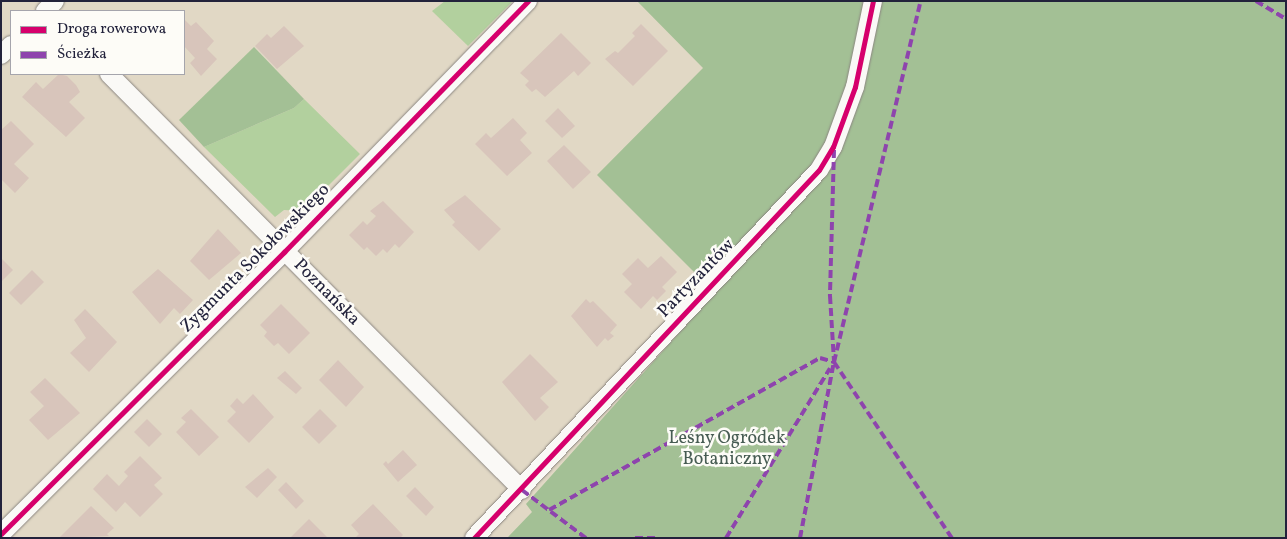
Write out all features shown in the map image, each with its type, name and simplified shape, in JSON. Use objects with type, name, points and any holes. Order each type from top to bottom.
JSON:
[{"type":"street","name":"Zygmunta Sokołowskiego","points":[[1,534],[284,252],[528,1]]},
{"type":"street","name":"Partyzantów","points":[[474,538],[522,490],[598,403],[819,170],[833,147],[855,86],[873,1]]},
{"type":"street","points":[[1,55],[10,46]]},
{"type":"street","name":"Poznańska","points":[[110,75],[522,490]]},
{"type":"green space","points":[[445,1],[513,1],[468,46],[432,11]]},
{"type":"green space","points":[[637,1],[867,1],[852,75],[834,127],[815,168],[703,281],[597,175],[703,68]]},
{"type":"green space","name":"Leśny Ogródek Botaniczny","points":[[878,1],[1286,1],[1286,538],[507,538],[532,512],[526,504],[763,239],[827,172]]},
{"type":"green space","points":[[254,47],[304,99],[294,108],[204,147],[179,120]]},
{"type":"green space","points":[[304,99],[360,154],[303,211],[284,210],[275,217],[204,147],[294,108]]},
{"type":"building","points":[[185,20],[191,26],[196,22],[214,41],[207,49],[217,59],[201,76],[190,63],[195,58],[185,47]]},
{"type":"building","points":[[641,24],[668,51],[633,86],[605,59],[615,51],[618,53],[635,36],[632,33]]},
{"type":"building","points":[[284,26],[304,46],[277,69],[255,46],[267,34],[271,38]]},
{"type":"building","points":[[561,33],[591,63],[578,76],[574,71],[545,97],[536,89],[532,92],[525,85],[529,81],[520,73]]},
{"type":"building","points":[[58,75],[63,75],[67,76],[76,85],[80,92],[69,102],[85,118],[66,137],[22,97],[36,82],[43,89]]},
{"type":"building","points":[[558,108],[575,126],[562,138],[545,121]]},
{"type":"building","points":[[513,118],[527,133],[520,140],[532,153],[507,176],[475,144],[486,133],[491,138]]},
{"type":"building","points":[[11,121],[34,144],[14,164],[29,178],[15,193],[1,179],[1,130]]},
{"type":"building","points":[[564,145],[591,172],[573,189],[547,161]]},
{"type":"building","points":[[465,195],[501,229],[479,251],[452,225],[455,222],[444,210]]},
{"type":"building","points":[[383,201],[414,232],[399,248],[395,244],[387,253],[383,249],[376,256],[367,247],[364,250],[349,235],[363,221],[367,225],[376,216],[370,211]]},
{"type":"building","points":[[218,229],[241,253],[209,280],[190,261]]},
{"type":"building","points":[[661,256],[677,272],[662,287],[666,291],[657,300],[653,296],[641,309],[624,292],[632,284],[622,274],[638,258],[648,268]]},
{"type":"building","points":[[1,258],[13,270],[1,282]]},
{"type":"building","points":[[158,269],[193,300],[180,314],[174,308],[160,324],[132,292]]},
{"type":"building","points":[[32,270],[44,282],[21,305],[9,293]]},
{"type":"building","points":[[586,299],[590,303],[593,301],[617,325],[610,333],[614,336],[608,341],[605,338],[597,347],[571,316]]},
{"type":"building","points":[[281,304],[310,333],[289,354],[278,343],[274,346],[264,336],[267,332],[260,325]]},
{"type":"building","points":[[85,309],[117,342],[89,372],[70,353],[86,338],[74,320]]},
{"type":"building","points":[[530,354],[558,382],[540,398],[549,407],[535,421],[502,382]]},
{"type":"building","points":[[338,360],[364,387],[346,407],[319,380]]},
{"type":"building","points":[[285,371],[302,388],[296,394],[277,378]]},
{"type":"building","points":[[45,378],[80,413],[48,440],[29,420],[44,406],[30,392]]},
{"type":"building","points":[[253,394],[274,417],[249,443],[227,421],[236,412],[230,406],[237,398],[243,404]]},
{"type":"building","points":[[191,409],[219,437],[199,456],[176,432],[186,422],[181,418]]},
{"type":"building","points":[[320,409],[337,426],[319,444],[302,427]]},
{"type":"building","points":[[147,419],[162,434],[149,447],[134,432]]},
{"type":"building","points":[[403,450],[417,465],[398,482],[383,464],[386,461],[388,464]]},
{"type":"building","points":[[140,456],[162,478],[154,485],[163,494],[140,517],[125,502],[116,512],[93,489],[107,474],[119,486],[128,476],[124,472]]},
{"type":"building","points":[[268,468],[277,477],[257,498],[245,487]]},
{"type":"building","points":[[286,482],[304,501],[296,509],[278,490]]},
{"type":"building","points":[[415,487],[434,507],[426,516],[406,496]]},
{"type":"building","points":[[373,504],[403,535],[400,538],[355,538],[359,534],[351,525]]},
{"type":"building","points":[[91,506],[114,528],[107,534],[109,536],[59,538]]},
{"type":"building","points":[[309,519],[328,538],[290,538]]},
{"type":"marked path","points":[[800,538],[834,362],[921,1]]},
{"type":"marked path","points":[[1256,1],[1286,19]]},
{"type":"marked path","points":[[834,150],[830,296],[834,362],[952,538]]},
{"type":"marked path","points":[[549,510],[820,358],[834,362]]},
{"type":"marked path","points":[[726,538],[830,368]]},
{"type":"marked path","points":[[522,490],[586,538]]},
{"type":"marked path","points":[[635,538],[655,538]]},
{"type":"cycle path","points":[[1,534],[284,252],[528,1]]},
{"type":"cycle path","points":[[474,538],[819,170],[833,147],[855,87],[873,1]]}]
